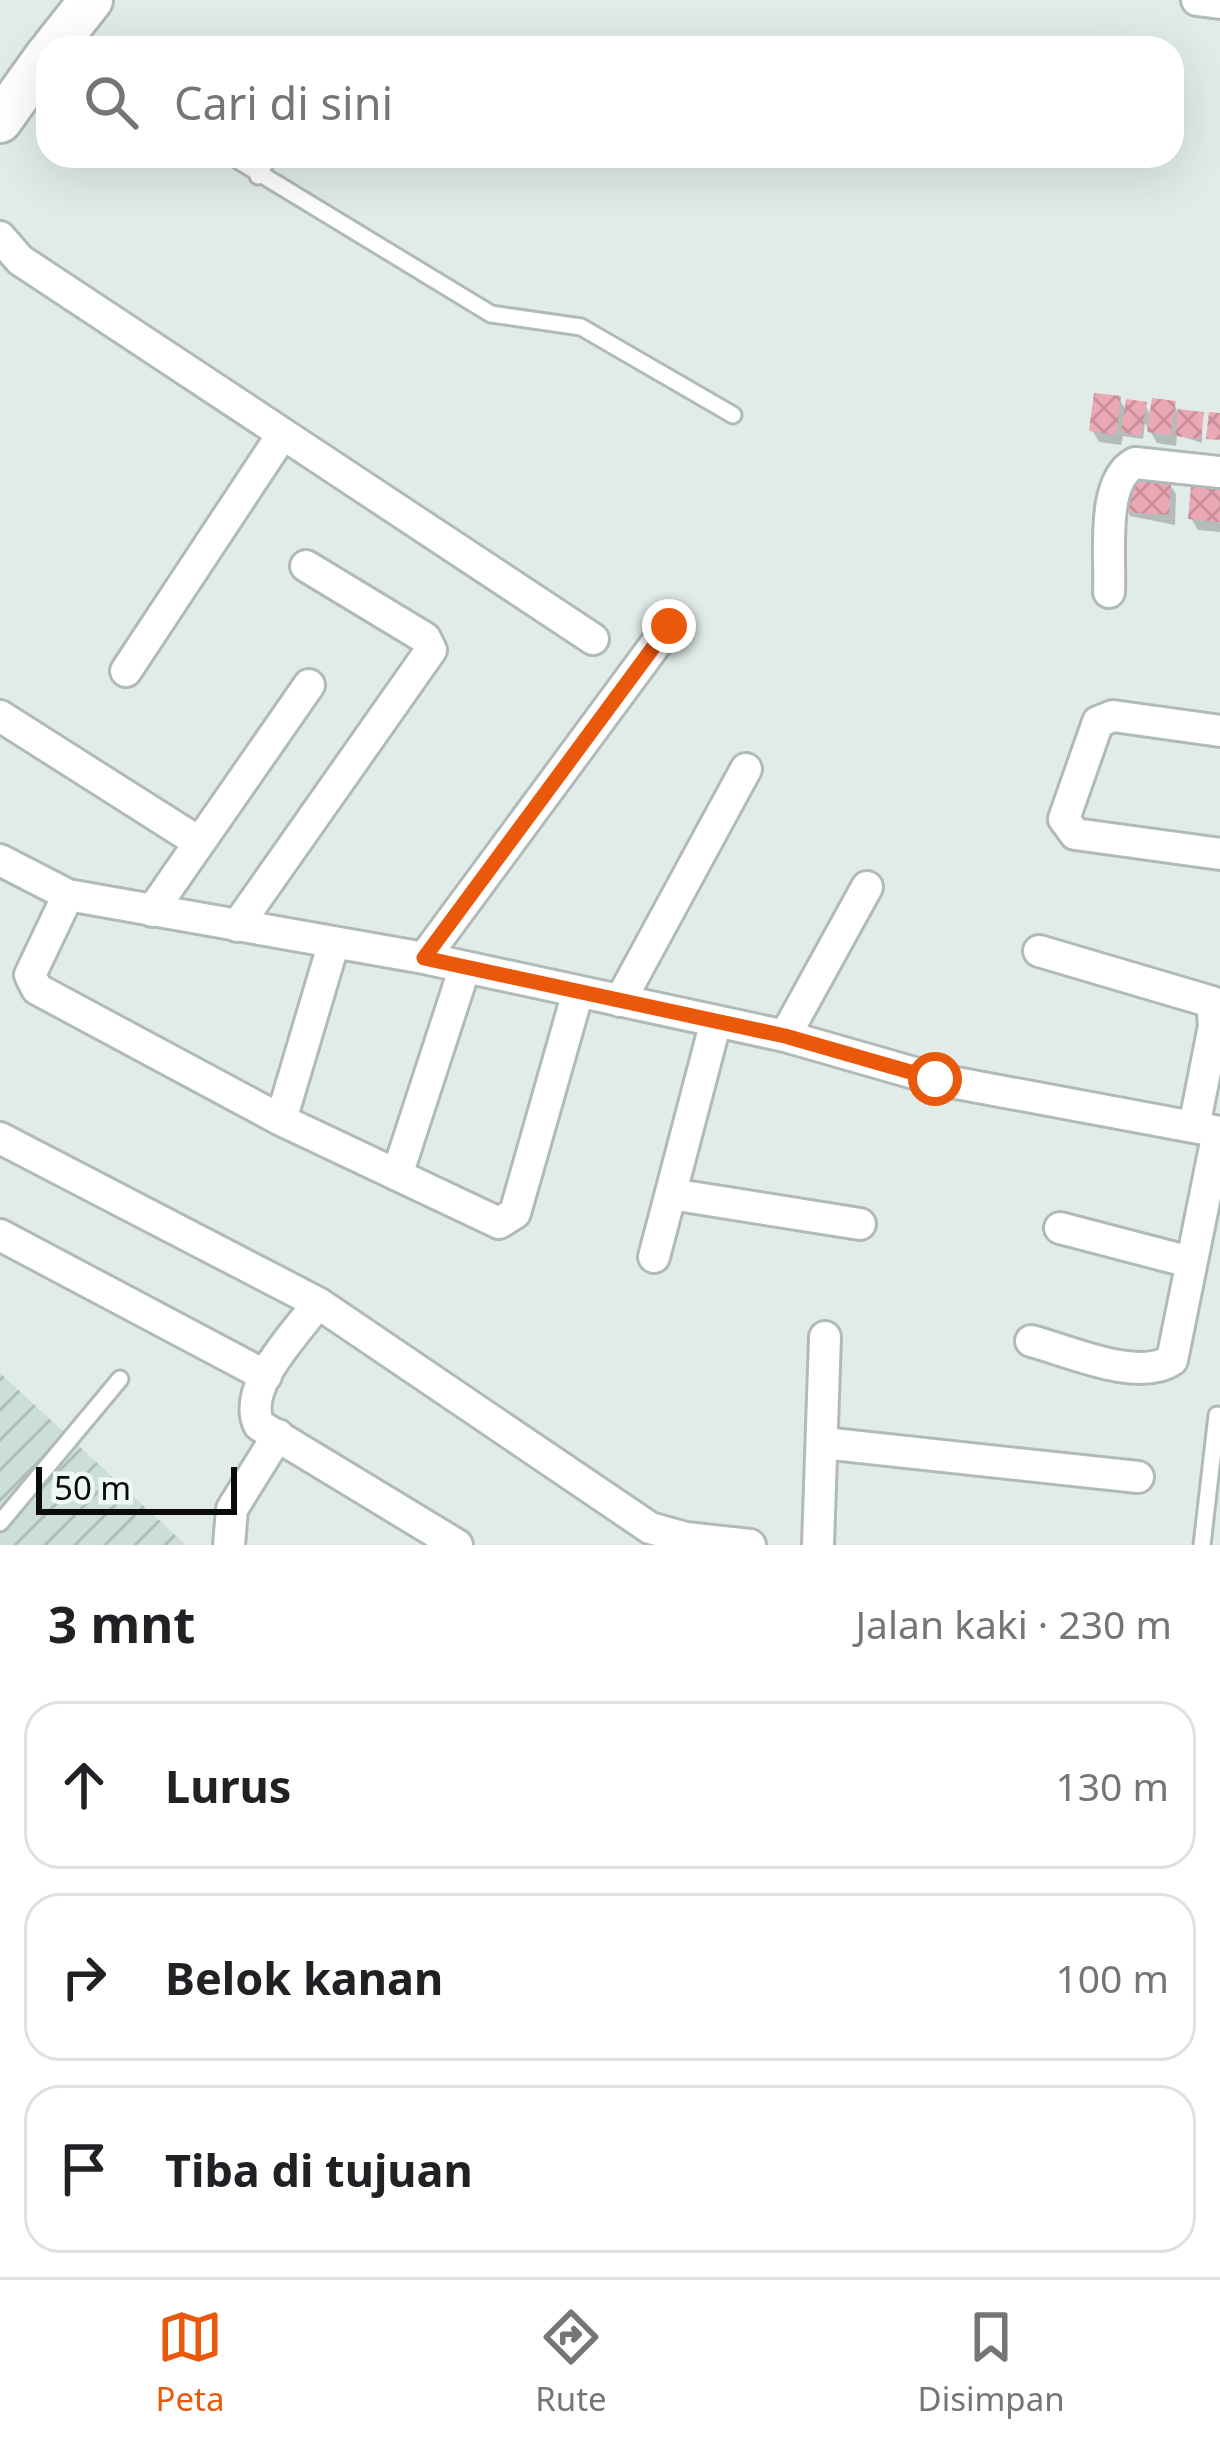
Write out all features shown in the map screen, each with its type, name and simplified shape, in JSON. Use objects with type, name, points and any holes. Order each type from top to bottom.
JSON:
[{"type":"street","points":[[67,36],[91,0]]},
{"type":"street","points":[[1197,0],[1220,3]]},
{"type":"street","points":[[0,121],[36,76]]},
{"type":"street","points":[[0,237],[20,260],[593,639]]},
{"type":"street","points":[[126,671],[282,435]]},
{"type":"street","points":[[1109,592],[1115,486],[1124,468],[1135,464],[1220,472]]},
{"type":"street","points":[[237,926],[431,650],[425,638],[306,566]]},
{"type":"street","points":[[424,958],[669,626]]},
{"type":"street","points":[[152,911],[309,685]]},
{"type":"street","points":[[0,716],[197,842]]},
{"type":"street","points":[[1220,730],[1113,716],[1098,722],[1064,819],[1075,834],[1220,854]]},
{"type":"street","points":[[620,1001],[746,769]]},
{"type":"street","points":[[0,860],[68,895],[424,958],[785,1036],[935,1079],[1211,1130]]},
{"type":"street","points":[[785,1036],[867,887]]},
{"type":"street","points":[[68,895],[30,983],[281,1120],[499,1223],[510,1220],[578,992]]},
{"type":"street","points":[[281,1120],[334,942]]},
{"type":"street","points":[[1031,1341],[1129,1366],[1165,1365],[1172,1360],[1211,1130],[1214,1026],[1211,1002],[1039,951]]},
{"type":"street","points":[[397,1175],[464,970]]},
{"type":"street","points":[[654,1257],[716,1022]]},
{"type":"street","points":[[1,1140],[318,1303],[650,1528],[751,1545]]},
{"type":"street","points":[[670,1194],[860,1224]]},
{"type":"street","points":[[1060,1228],[1190,1262]]},
{"type":"street","points":[[0,1235],[266,1376]]},
{"type":"street","points":[[318,1303],[266,1376],[254,1413],[259,1425],[457,1545]]},
{"type":"street","points":[[818,1545],[825,1337]]},
{"type":"street","points":[[229,1545],[232,1509],[278,1435]]},
{"type":"street","points":[[823,1443],[1138,1477]]},
{"type":"lane","points":[[247,168],[491,314],[581,327],[733,415]]},
{"type":"lane","points":[[258,176],[262,168]]},
{"type":"lane","points":[[0,1523],[120,1379]]},
{"type":"lane","points":[[1202,1545],[1216,1415]]},
{"type":"shaded area","points":[[0,1373],[186,1545],[0,1545]]},
{"type":"building","points":[[1094,393],[1121,396],[1116,435],[1089,431]]},
{"type":"building","points":[[1152,398],[1176,401],[1170,435],[1147,432]]},
{"type":"building","points":[[1126,399],[1147,402],[1141,436],[1121,432]]},
{"type":"building","points":[[1178,409],[1204,412],[1201,439],[1175,436]]},
{"type":"building","points":[[1209,412],[1220,413],[1220,440],[1206,439]]},
{"type":"building","points":[[1127,477],[1171,480],[1169,515],[1125,512]]},
{"type":"building","points":[[1191,486],[1220,489],[1220,522],[1188,519]]},
{"type":"route","points":[[669,626],[424,958],[785,1036],[935,1079]]}]
